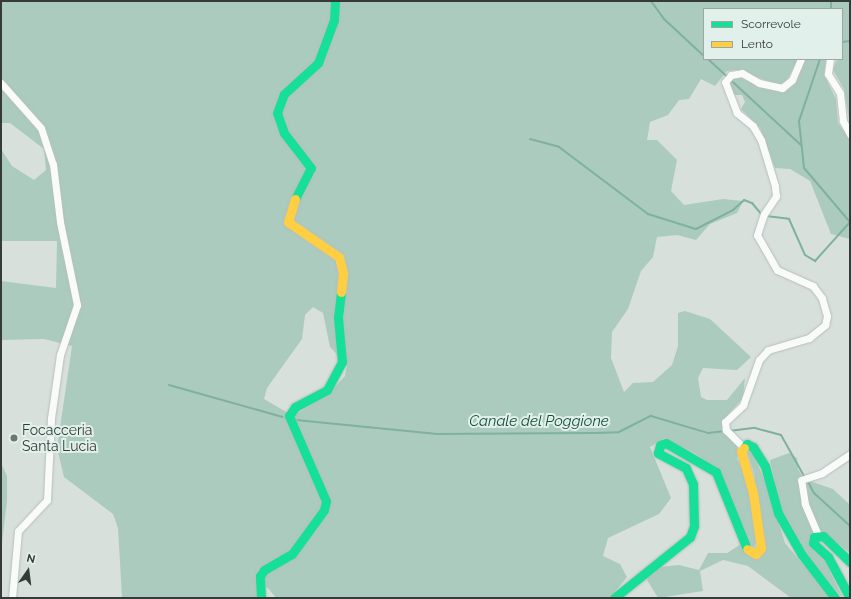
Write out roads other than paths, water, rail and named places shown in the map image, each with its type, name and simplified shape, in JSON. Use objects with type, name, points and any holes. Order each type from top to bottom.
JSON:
[{"type":"street","points":[[261,598],[260,576],[264,570],[292,554],[324,510],[326,501],[289,416],[295,406],[327,390],[342,362],[338,317],[343,273],[339,257],[298,232],[288,222],[290,207],[307,182],[311,168],[284,133],[278,113],[284,94],[318,63],[334,20],[335,1]]},
{"type":"street","points":[[614,598],[690,536],[694,526],[693,484],[686,468],[658,453],[660,445],[666,443],[716,472],[747,550],[753,554],[759,552],[753,493],[742,446],[726,430],[725,422],[743,405],[759,360],[768,350],[808,338],[827,320],[822,298],[813,286],[783,275],[768,259],[757,235],[764,214],[776,196],[771,168],[761,140],[753,126],[737,113],[725,82],[731,75],[742,73],[759,83],[782,88],[792,80],[801,60]]},
{"type":"street","points":[[830,60],[828,74],[840,93],[843,121],[850,134]]},
{"type":"street","points":[[1,83],[41,128],[53,164],[60,222],[77,305],[59,362],[51,418],[47,500],[42,509],[20,525],[12,598]]},
{"type":"street","points":[[742,446],[747,444],[756,450],[774,488],[778,513],[802,555],[835,598]]},
{"type":"street","points":[[850,454],[822,473],[801,480],[805,504],[818,535],[850,562]]},
{"type":"street","points":[[818,535],[813,543],[828,557],[850,598]]},
{"type":"waterway","points":[[651,1],[664,19],[703,55]]},
{"type":"waterway","points":[[831,1],[831,8]]},
{"type":"waterway","points":[[843,42],[850,41]]},
{"type":"waterway","points":[[709,60],[801,145]]},
{"type":"waterway","points":[[820,60],[799,121],[804,168],[850,222]]},
{"type":"waterway","points":[[530,139],[559,147],[648,214],[696,229],[733,210],[744,200],[752,203],[762,215]]},
{"type":"waterway","points":[[766,216],[789,219],[805,255],[815,261],[850,222]]},
{"type":"waterway","name":"Canale del Poggione","points":[[169,385],[283,417]]},
{"type":"waterway","name":"Canale del Poggione","points":[[296,420],[437,434],[594,433],[619,432],[651,416],[708,433],[725,431]]},
{"type":"waterway","name":"Canale del Poggione","points":[[729,431],[755,428],[781,435],[804,476]]},
{"type":"waterway","name":"Canale del Poggione","points":[[807,480],[814,493],[850,526]]},
{"type":"place","name":"Focacceria Santa Lucia","points":[[14,438]]}]
